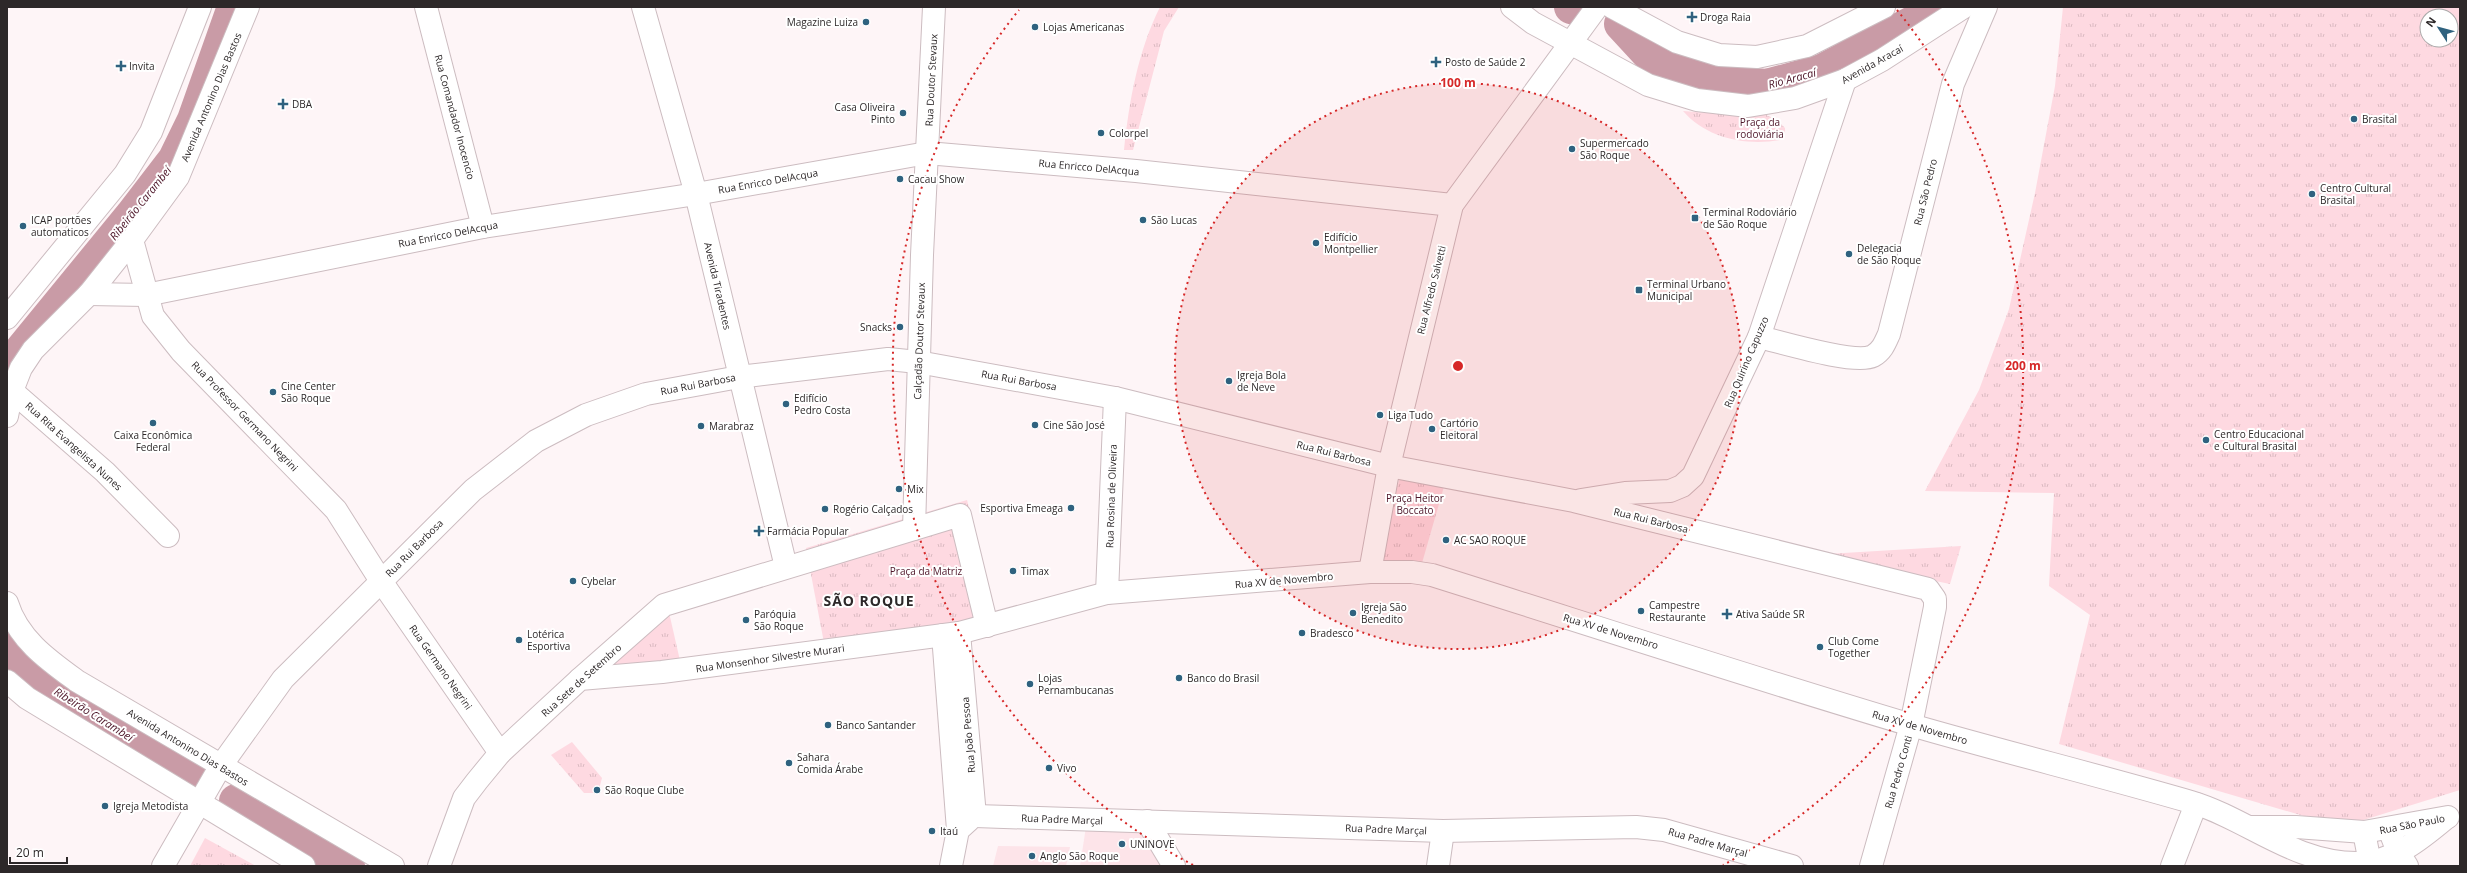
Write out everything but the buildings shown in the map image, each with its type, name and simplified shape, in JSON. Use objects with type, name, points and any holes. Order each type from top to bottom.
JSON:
[{"type":"street","points":[[7,318],[124,174],[151,132],[200,7]]},
{"type":"street","name":"Avenida Antonino Dias Bastos","points":[[7,416],[12,391],[21,368],[32,350],[89,294],[132,240],[178,177],[248,7]]},
{"type":"street","name":"Rua Comandador Inocencio","points":[[426,7],[483,227]]},
{"type":"street","name":"Avenida Tiradentes","points":[[643,7],[696,194],[786,567]]},
{"type":"street","name":"Rua Doutor Stevaux","points":[[927,153],[934,7]]},
{"type":"street","name":"Avenida Aracaí","points":[[1512,7],[1533,23],[1572,38],[1648,85],[1697,100],[1748,106],[1795,98],[1845,80],[1882,60],[1964,7]]},
{"type":"street","name":"Rua Alfredo Salvetti","points":[[1370,572],[1389,466],[1452,205],[1572,38],[1597,7]]},
{"type":"street","points":[[1612,7],[1677,42],[1720,55],[1756,57],[1807,46],[1884,7]]},
{"type":"street","name":"Rua São Pedro","points":[[1759,337],[1854,360],[1872,357],[1881,350],[1889,334],[1953,84],[1986,7]]},
{"type":"street","name":"Rua Quirino Capuzzo","points":[[1574,501],[1625,493],[1670,491],[1682,486],[1694,476],[1759,337],[1845,80]]},
{"type":"street","name":"Rua Enricco DelAcqua","points":[[89,294],[146,295],[483,227],[696,194],[927,153],[1136,171],[1452,205]]},
{"type":"street","name":"Calçadão Doutor Stevaux","points":[[914,529],[918,362],[927,153]]},
{"type":"street","name":"Rua Professor Germano Negrini","points":[[132,240],[146,295],[157,321],[181,351],[336,510],[381,581]]},
{"type":"street","name":"Rua Rui Barbosa","points":[[163,866],[198,802],[220,767],[283,679],[473,490],[536,441],[586,414],[646,394],[739,377],[888,359],[918,362],[1115,398],[1389,466],[1574,501],[1923,587],[1932,592],[1935,607]]},
{"type":"street","name":"Rua Rita Evangelista Nunes","points":[[12,391],[105,472],[168,536]]},
{"type":"street","name":"Rua Rosina de Oliveira","points":[[1107,593],[1115,398]]},
{"type":"street","points":[[786,567],[960,514],[987,626]]},
{"type":"street","name":"Rua Sete de Setembro","points":[[439,866],[464,798],[500,753],[664,605],[786,567]]},
{"type":"street","name":"Rua XV de Novembro","points":[[951,634],[1057,609],[1107,593],[1370,572],[1412,572],[1432,575],[1911,725],[2196,804],[2295,850],[2324,858],[2346,862],[2372,864]]},
{"type":"street","name":"Rua Germano Negrini","points":[[381,581],[500,753]]},
{"type":"street","name":"Avenida Antonino Dias Bastos","points":[[7,603],[11,616],[36,650],[77,681],[220,767],[393,866]]},
{"type":"street","name":"Rua Pedro Conti","points":[[1871,866],[1911,725],[1935,607]]},
{"type":"street","name":"Rua Monsenhor Silvestre Murari","points":[[580,680],[662,672],[951,634]]},
{"type":"street","name":"Rua João Pessoa","points":[[951,634],[975,816]]},
{"type":"street","name":"Rua João Pessoa","points":[[951,634],[958,830],[951,866]]},
{"type":"street","points":[[7,681],[27,698],[304,866]]},
{"type":"street","points":[[2172,866],[2196,804]]},
{"type":"street","points":[[2364,832],[2372,864],[2403,859],[2424,837],[2453,815]]},
{"type":"street","name":"Rua São Paulo","points":[[2329,829],[2364,832],[2389,829],[2453,815]]},
{"type":"street","points":[[958,830],[975,816]]},
{"type":"street","name":"Rua Padre Marçal","points":[[975,816],[1444,831],[1636,826],[1664,830],[1792,866]]},
{"type":"street","points":[[1147,821],[1174,866]]},
{"type":"street","name":"Rua XV de Novembro","points":[[2247,827],[2329,829]]},
{"type":"street","points":[[2389,829],[2403,859]]},
{"type":"street","points":[[1438,866],[1444,831]]},
{"type":"shaded area","name":"UNINOVE","points":[[1087,820],[1147,821],[1174,866],[1080,866]]},
{"type":"shaded area","name":"Anglo São Roque","points":[[998,846],[1070,847],[1066,866],[993,866]]},
{"type":"green space","points":[[1160,7],[1179,7],[1164,31],[1133,150],[1124,150],[1132,95],[1140,59],[1152,24]]},
{"type":"green space","name":"Centro Educacional e Cultural Brasital","points":[[2063,7],[2460,7],[2460,790],[2341,827],[2059,744],[2090,615],[2049,586],[2054,493],[1925,491],[1979,390],[2009,309],[2035,193],[2055,86]]},
{"type":"green space","name":"Praça da rodoviária","points":[[1683,111],[1737,115],[1764,114],[1777,120],[1785,128],[1785,139],[1757,142],[1730,138],[1716,134],[1704,128],[1693,121]]},
{"type":"green space","name":"Praça Heitor Boccato","points":[[1401,474],[1445,483],[1420,570],[1374,569]]},
{"type":"green space","name":"Praça da Matriz","points":[[967,500],[993,618],[824,643],[806,548]]},
{"type":"green space","points":[[1961,546],[1950,584],[1810,555]]},
{"type":"green space","points":[[668,608],[681,665],[594,674]]},
{"type":"green space","points":[[572,742],[602,778],[598,793],[584,793],[551,755]]},
{"type":"green space","points":[[205,838],[256,866],[190,866]]},
{"type":"waterway","name":"Ribeirão Carambeí","points":[[13,366],[19,353],[132,215],[175,159],[194,120],[234,7]]},
{"type":"waterway","name":"Rio Aracaí","points":[[1571,7],[1586,11]]},
{"type":"waterway","name":"Rio Aracaí","points":[[1621,24],[1657,63],[1712,82],[1767,86],[1822,71],[1942,7]]},
{"type":"waterway","name":"Ribeirão Carambeí","points":[[7,643],[30,672],[70,701],[190,774]]},
{"type":"waterway","name":"Ribeirão Carambeí","points":[[236,801],[348,866]]},
{"type":"place","name":"Droga Raia","points":[[1692,17]]},
{"type":"place","name":"Magazine Luiza","points":[[866,22]]},
{"type":"place","name":"Lojas Americanas","points":[[1035,27]]},
{"type":"place","name":"Posto de Saúde 2","points":[[1436,62]]},
{"type":"place","name":"Invita","points":[[121,66]]},
{"type":"place","name":"DBA","points":[[283,104]]},
{"type":"place","name":"Casa Oliveira Pinto","points":[[903,113]]},
{"type":"place","name":"Brasital","points":[[2354,119]]},
{"type":"place","name":"Colorpel","points":[[1101,133]]},
{"type":"place","name":"Supermercado São Roque","points":[[1572,149]]},
{"type":"place","name":"Cacau Show","points":[[900,179]]},
{"type":"place","name":"Centro Cultural Brasital","points":[[2312,194]]},
{"type":"place","name":"Terminal Rodoviário de São Roque","points":[[1695,218]]},
{"type":"place","name":"São Lucas","points":[[1143,220]]},
{"type":"place","name":"ICAP portões automaticos","points":[[23,226]]},
{"type":"place","name":"Edifício Montpellier","points":[[1316,243]]},
{"type":"place","name":"Delegacia de São Roque","points":[[1849,254]]},
{"type":"place","name":"Terminal Urbano Municipal","points":[[1639,290]]},
{"type":"place","name":"Snacks","points":[[900,327]]},
{"type":"place","name":"Igreja Bola de Neve","points":[[1229,381]]},
{"type":"place","name":"Cine Center São Roque","points":[[273,392]]},
{"type":"place","name":"Edifício Pedro Costa","points":[[786,404]]},
{"type":"place","name":"Liga Tudo","points":[[1380,415]]},
{"type":"place","name":"Caixa Econômica Federal","points":[[153,423]]},
{"type":"place","name":"Cine São José","points":[[1035,425]]},
{"type":"place","name":"Marabraz","points":[[701,426]]},
{"type":"place","name":"Cartório Eleitoral","points":[[1432,429]]},
{"type":"place","name":"Centro Educacional e Cultural Brasital","points":[[2206,440]]},
{"type":"place","name":"Mix","points":[[899,489]]},
{"type":"place","name":"Esportiva Emeaga","points":[[1071,508]]},
{"type":"place","name":"Rogério Calçados","points":[[825,509]]},
{"type":"place","name":"Farmácia Popular","points":[[759,531]]},
{"type":"place","name":"AC SAO ROQUE","points":[[1446,540]]},
{"type":"place","name":"Timax","points":[[1013,571]]},
{"type":"place","name":"Cybelar","points":[[573,581]]},
{"type":"place","name":"Campestre Restaurante","points":[[1641,611]]},
{"type":"place","name":"Igreja São Benedito","points":[[1353,613]]},
{"type":"place","name":"Ativa Saúde SR","points":[[1727,614]]},
{"type":"place","name":"Paróquia São Roque","points":[[746,620]]},
{"type":"place","name":"Bradesco","points":[[1302,633]]},
{"type":"place","name":"Lotérica Esportiva","points":[[519,640]]},
{"type":"place","name":"Club Come Together","points":[[1820,647]]},
{"type":"place","name":"Banco do Brasil","points":[[1179,678]]},
{"type":"place","name":"Lojas Pernambucanas","points":[[1030,684]]},
{"type":"place","name":"Banco Santander","points":[[828,725]]},
{"type":"place","name":"Sahara Comida Árabe","points":[[789,763]]},
{"type":"place","name":"Vivo","points":[[1049,768]]},
{"type":"place","name":"São Roque Clube","points":[[597,790]]},
{"type":"place","name":"Igreja Metodista","points":[[105,806]]},
{"type":"place","name":"Itaú","points":[[932,831]]},
{"type":"place","name":"UNINOVE","points":[[1122,844]]},
{"type":"place","name":"Anglo São Roque","points":[[1032,856]]},
{"type":"district","name":"SÃO ROQUE","points":[[869,600]]}]
